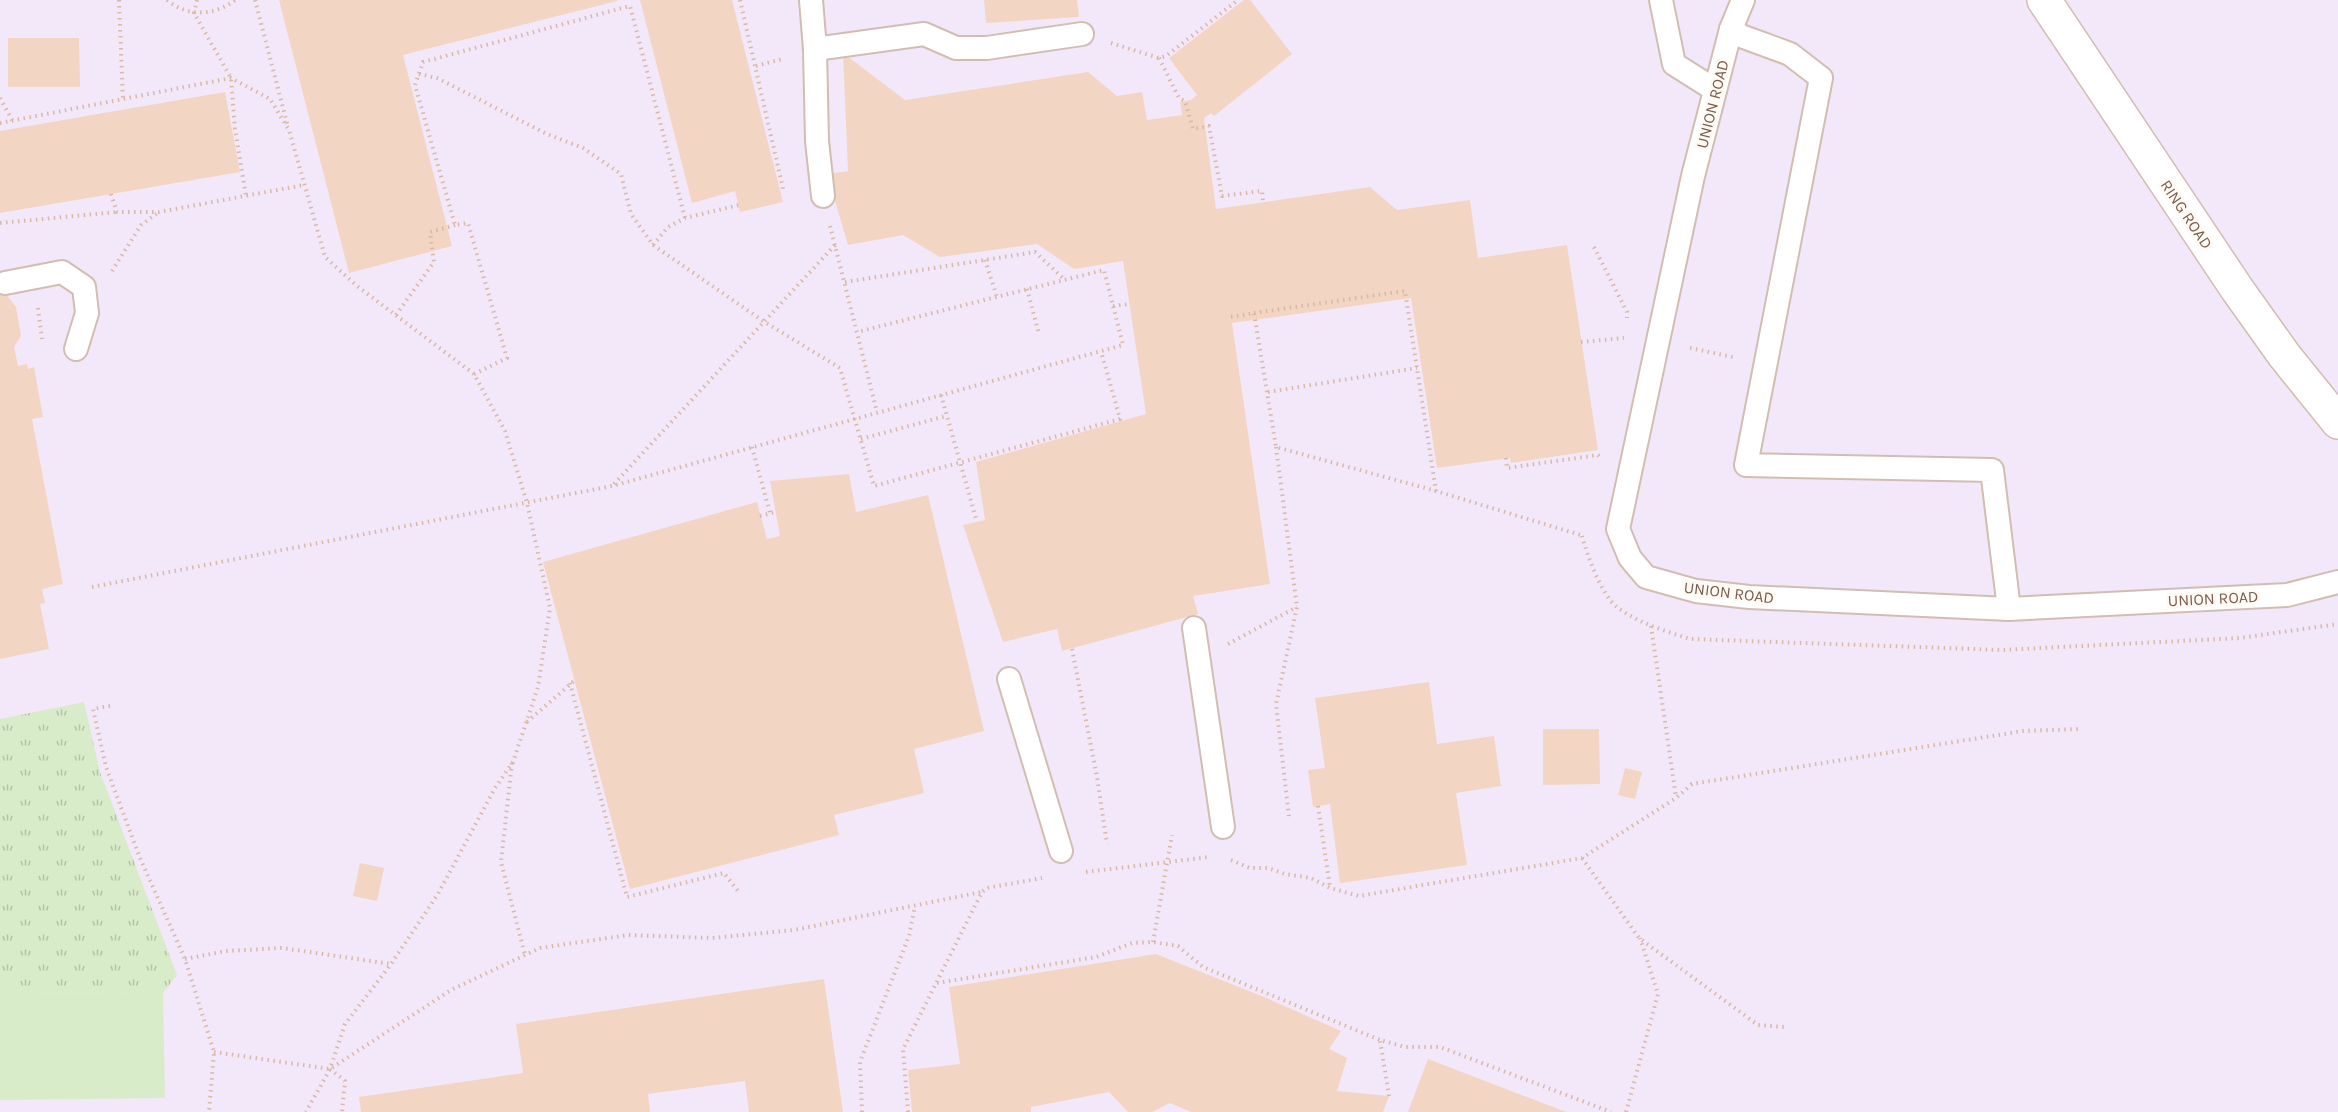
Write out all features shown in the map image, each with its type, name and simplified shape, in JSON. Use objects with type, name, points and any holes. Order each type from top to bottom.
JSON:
[{"type":"street","name":"RING ROAD","points":[[2044,0],[2237,289],[2284,355],[2338,422]]},
{"type":"lane","points":[[812,0],[815,107],[823,196]]},
{"type":"lane","points":[[1661,0],[1674,64],[1715,90]]},
{"type":"lane","name":"UNION ROAD","points":[[1743,0],[1731,29],[1693,176],[1618,529],[1630,558],[1646,577],[1696,591],[1749,597],[2009,609],[2287,595],[2338,582]]},
{"type":"lane","points":[[1731,29],[1741,36],[1790,54],[1821,78],[1746,465],[1992,470],[2009,609]]},
{"type":"lane","points":[[815,49],[924,34],[956,48],[987,48],[1082,34]]},
{"type":"lane","points":[[6,283],[62,272],[84,287],[87,313],[75,349]]},
{"type":"lane","points":[[1194,628],[1223,828]]},
{"type":"lane","points":[[1009,679],[1061,851]]},
{"type":"path","points":[[119,0],[123,100]]},
{"type":"path","points":[[167,0],[173,5],[194,13],[211,12],[235,0]]},
{"type":"path","points":[[197,0],[194,13],[231,78],[235,129],[246,196]]},
{"type":"path","points":[[255,0],[325,257],[357,286],[474,374],[505,430],[527,503],[550,608],[538,687],[513,762],[501,862],[525,955]]},
{"type":"path","points":[[740,0],[785,193]]},
{"type":"path","points":[[1082,34],[1095,32],[1108,42],[1159,58],[1173,53],[1239,0]]},
{"type":"path","points":[[455,225],[415,85],[423,62],[630,6],[685,218]]},
{"type":"path","points":[[756,66],[786,57]]},
{"type":"path","points":[[1159,58],[1179,98],[1185,101],[1193,129],[1209,126],[1222,196],[1262,191],[1263,202]]},
{"type":"path","points":[[418,74],[436,78],[547,134],[583,148],[621,174],[631,214],[654,245],[763,321],[840,368],[874,486],[1120,418],[1101,351]]},
{"type":"path","points":[[2,122],[13,122],[231,78],[270,99],[289,130]]},
{"type":"path","points":[[0,98],[13,122]]},
{"type":"path","points":[[0,223],[117,212],[159,212],[304,185]]},
{"type":"path","points":[[111,194],[117,212]]},
{"type":"path","points":[[823,196],[877,412]]},
{"type":"path","points":[[654,245],[668,227],[685,218],[739,205]]},
{"type":"path","points":[[123,252],[141,225],[159,212]]},
{"type":"path","points":[[396,315],[434,262],[430,232],[468,222],[507,358],[474,374]]},
{"type":"path","points":[[612,486],[836,245]]},
{"type":"path","points":[[1594,247],[1627,312],[1627,321]]},
{"type":"path","points":[[845,282],[1035,252],[1065,280]]},
{"type":"path","points":[[985,260],[997,297]]},
{"type":"path","points":[[93,586],[612,486],[1123,345],[1104,270],[857,332]]},
{"type":"path","points":[[1027,289],[1038,334]]},
{"type":"path","points":[[1231,317],[1405,291],[1436,491]]},
{"type":"path","points":[[1113,306],[1130,304]]},
{"type":"path","points":[[1254,313],[1268,392],[1297,607],[1276,704],[1289,817]]},
{"type":"path","points":[[1581,342],[1627,337],[1627,329]]},
{"type":"path","points":[[1681,346],[1706,351]]},
{"type":"path","points":[[1268,392],[1417,368]]},
{"type":"path","points":[[941,395],[977,522]]},
{"type":"path","points":[[861,440],[946,416]]},
{"type":"path","points":[[752,447],[773,513],[760,516]]},
{"type":"path","points":[[1276,447],[1436,491],[1589,537]]},
{"type":"path","points":[[1506,458],[1507,468],[1598,455],[1604,462]]},
{"type":"path","points":[[1224,646],[1297,607]]},
{"type":"path","points":[[2002,650],[2240,638],[2338,624]]},
{"type":"path","points":[[1651,626],[1676,798]]},
{"type":"path","points":[[1072,649],[1097,777],[1107,844]]},
{"type":"path","points":[[526,722],[572,682],[627,897],[724,873],[738,891]]},
{"type":"path","points":[[110,706],[93,709],[106,767],[140,858],[185,959],[214,1052],[209,1112]]},
{"type":"path","points":[[1227,859],[1250,868],[1268,868],[1311,878],[1330,888],[1359,896],[1582,858],[1676,798],[1692,784],[2023,731],[2080,729]]},
{"type":"path","points":[[306,1112],[330,1068],[345,1024],[391,964],[438,894],[495,788],[513,762]]},
{"type":"path","points":[[1318,806],[1330,888]]},
{"type":"path","points":[[1153,942],[1172,835]]},
{"type":"path","points":[[1074,874],[1219,855]]},
{"type":"path","points":[[1582,858],[1640,938],[1758,1025],[1784,1027]]},
{"type":"path","points":[[908,1112],[903,1049],[982,892],[987,888],[1016,881],[1051,877]]},
{"type":"path","points":[[330,1068],[451,990],[540,948],[628,935],[712,938],[794,930],[982,892]]},
{"type":"path","points":[[862,1112],[860,1062],[909,936],[915,906]]},
{"type":"path","points":[[1626,1112],[1658,994],[1640,938]]},
{"type":"path","points":[[936,983],[1096,957],[1132,943],[1153,942],[1178,946],[1203,966],[1380,1040],[1405,1047],[1440,1047],[1611,1112]]},
{"type":"path","points":[[185,959],[226,951],[282,948],[391,964]]},
{"type":"path","points":[[1380,1040],[1389,1096]]},
{"type":"path","points":[[214,1052],[330,1068],[345,1081],[342,1112]]},
{"type":"shaded area","points":[[0,0],[2338,0],[2338,1112],[0,1112]]},
{"type":"green space","points":[[84,702],[100,772],[177,975],[163,993],[0,994],[0,719]]},
{"type":"green space","points":[[163,993],[165,1098],[0,1100],[0,994]]},
{"type":"building","points":[[279,0],[617,1],[403,55],[452,246],[349,273]]},
{"type":"building","points":[[640,0],[732,0],[783,202],[740,212],[735,191],[692,203]]},
{"type":"building","points":[[984,0],[1077,0],[1079,17],[986,23]]},
{"type":"building","points":[[1244,0],[1250,0],[1292,54],[1214,116],[1211,113],[1204,118],[1216,209],[1370,187],[1397,210],[1470,200],[1478,258],[1567,245],[1598,450],[1511,463],[1510,458],[1437,468],[1411,298],[1232,323],[1270,584],[1193,596],[1198,614],[1062,651],[1057,629],[1003,642],[963,525],[985,520],[976,462],[1146,414],[1123,261],[1074,269],[1037,244],[940,257],[903,235],[848,245],[827,174],[848,171],[843,53],[905,100],[1088,72],[1117,96],[1142,92],[1147,120],[1182,115],[1180,102],[1191,100],[1197,95],[1169,58]]},
{"type":"building","points":[[8,38],[79,38],[80,87],[8,87]]},
{"type":"building","points":[[225,92],[240,172],[0,213],[0,131]]},
{"type":"building","points":[[0,293],[6,294],[16,307],[21,336],[14,347],[18,366],[27,364],[28,369],[34,367],[43,417],[32,419],[63,584],[42,589],[45,603],[40,604],[49,649],[0,659]]},
{"type":"building","points":[[849,474],[856,512],[928,495],[984,731],[914,749],[924,793],[834,815],[839,835],[630,889],[543,562],[757,502],[767,539],[780,536],[770,481]]},
{"type":"building","points":[[1429,682],[1437,744],[1494,736],[1501,786],[1456,793],[1467,865],[1340,883],[1330,804],[1313,807],[1308,770],[1325,768],[1315,698]]},
{"type":"building","points":[[1543,729],[1599,729],[1600,784],[1543,785]]},
{"type":"building","points":[[1625,768],[1642,772],[1635,799],[1618,795]]},
{"type":"building","points":[[360,863],[384,868],[377,901],[353,896]]},
{"type":"building","points":[[1156,954],[1264,997],[1341,1031],[1329,1049],[1347,1058],[1337,1091],[1389,1096],[1383,1112],[1191,1112],[1170,1103],[1152,1112],[1128,1112],[1109,1092],[1031,1107],[1031,1112],[912,1112],[908,1070],[960,1064],[949,987]]},
{"type":"building","points":[[824,979],[843,1112],[749,1112],[745,1081],[648,1094],[650,1112],[361,1112],[359,1097],[523,1073],[516,1024]]},
{"type":"building","points":[[1428,1059],[1566,1112],[1408,1112]]}]
